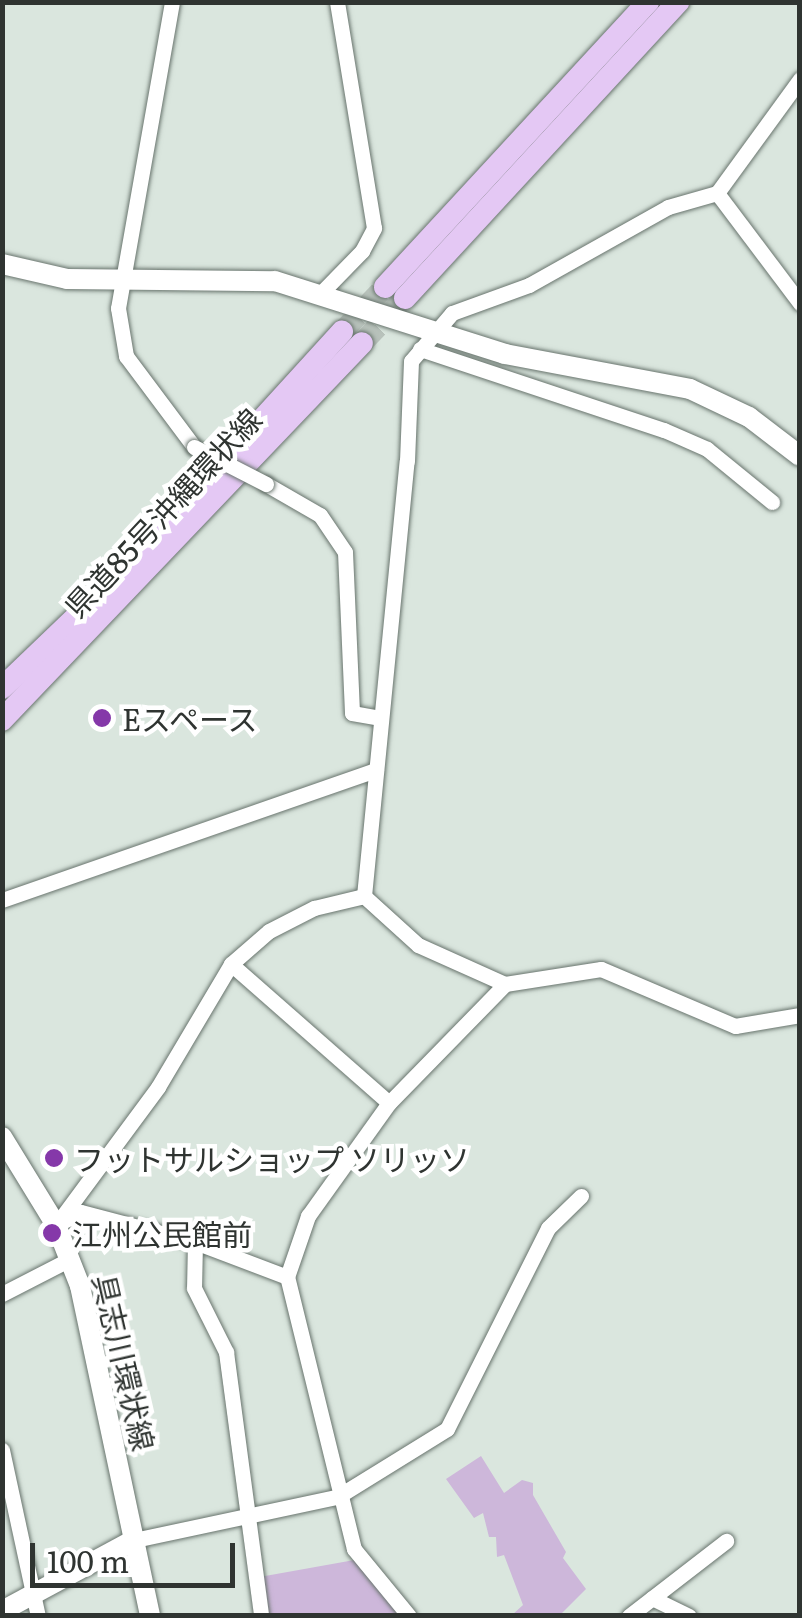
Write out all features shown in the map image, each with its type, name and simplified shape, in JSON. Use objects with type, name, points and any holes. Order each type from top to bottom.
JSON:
[{"type":"main road","points":[[648,2],[395,292],[678,2]]},
{"type":"main road","name":"県道85号沖縄環状線","points":[[2,688],[126,569],[352,338],[2,720]]},
{"type":"street","points":[[172,2],[118,308],[126,356],[194,447],[320,514],[345,552],[352,712],[380,718]]},
{"type":"street","points":[[322,293],[362,251],[374,228],[337,2]]},
{"type":"street","points":[[364,896],[411,362],[452,312],[529,285],[626,227],[717,192],[800,78]]},
{"type":"street","points":[[717,192],[800,303]]},
{"type":"street","points":[[2,264],[67,279],[125,282],[246,277],[322,293],[426,340],[664,430],[706,450],[772,502]]},
{"type":"street","points":[[426,340],[690,389],[749,417],[800,456]]},
{"type":"street","points":[[2,900],[376,770]]},
{"type":"street","points":[[56,1225],[158,1087],[232,964],[270,931],[314,908],[364,896]]},
{"type":"street","points":[[364,896],[418,945],[505,984],[602,969],[735,1026],[800,1015]]},
{"type":"street","points":[[232,964],[389,1103]]},
{"type":"street","points":[[409,1616],[360,1560],[337,1496],[287,1277],[308,1216],[389,1103],[505,984]]},
{"type":"street","name":"具志川環状線","points":[[2,1137],[56,1225],[70,1259],[150,1616]]},
{"type":"street","points":[[2,1611],[36,1605],[134,1540],[337,1496],[447,1429],[548,1228],[581,1196]]},
{"type":"street","points":[[56,1225],[81,1212],[195,1242],[287,1277]]},
{"type":"street","points":[[195,1242],[194,1288],[226,1352],[243,1517],[260,1616]]},
{"type":"street","points":[[2,1294],[70,1259]]},
{"type":"street","points":[[2,1450],[36,1605]]},
{"type":"street","points":[[630,1616],[726,1540]]},
{"type":"street","points":[[652,1598],[689,1616]]},
{"type":"shaded area","points":[[481,1456],[504,1493],[522,1480],[533,1483],[533,1495],[566,1552],[563,1558],[586,1589],[560,1615],[512,1615],[523,1605],[504,1555],[497,1557],[496,1537],[489,1537],[483,1513],[474,1518],[446,1479]]},
{"type":"shaded area","points":[[360,1559],[409,1615],[261,1615],[254,1578]]},
{"type":"tunnel","points":[[342,332],[385,287]]},
{"type":"tunnel","points":[[362,343],[399,304]]},
{"type":"place","name":"Eスペース","points":[[102,718]]},
{"type":"place","name":"フットサルショップ ソリッソ","points":[[54,1158]]},
{"type":"place","name":"江州公民館前","points":[[52,1233]]}]
